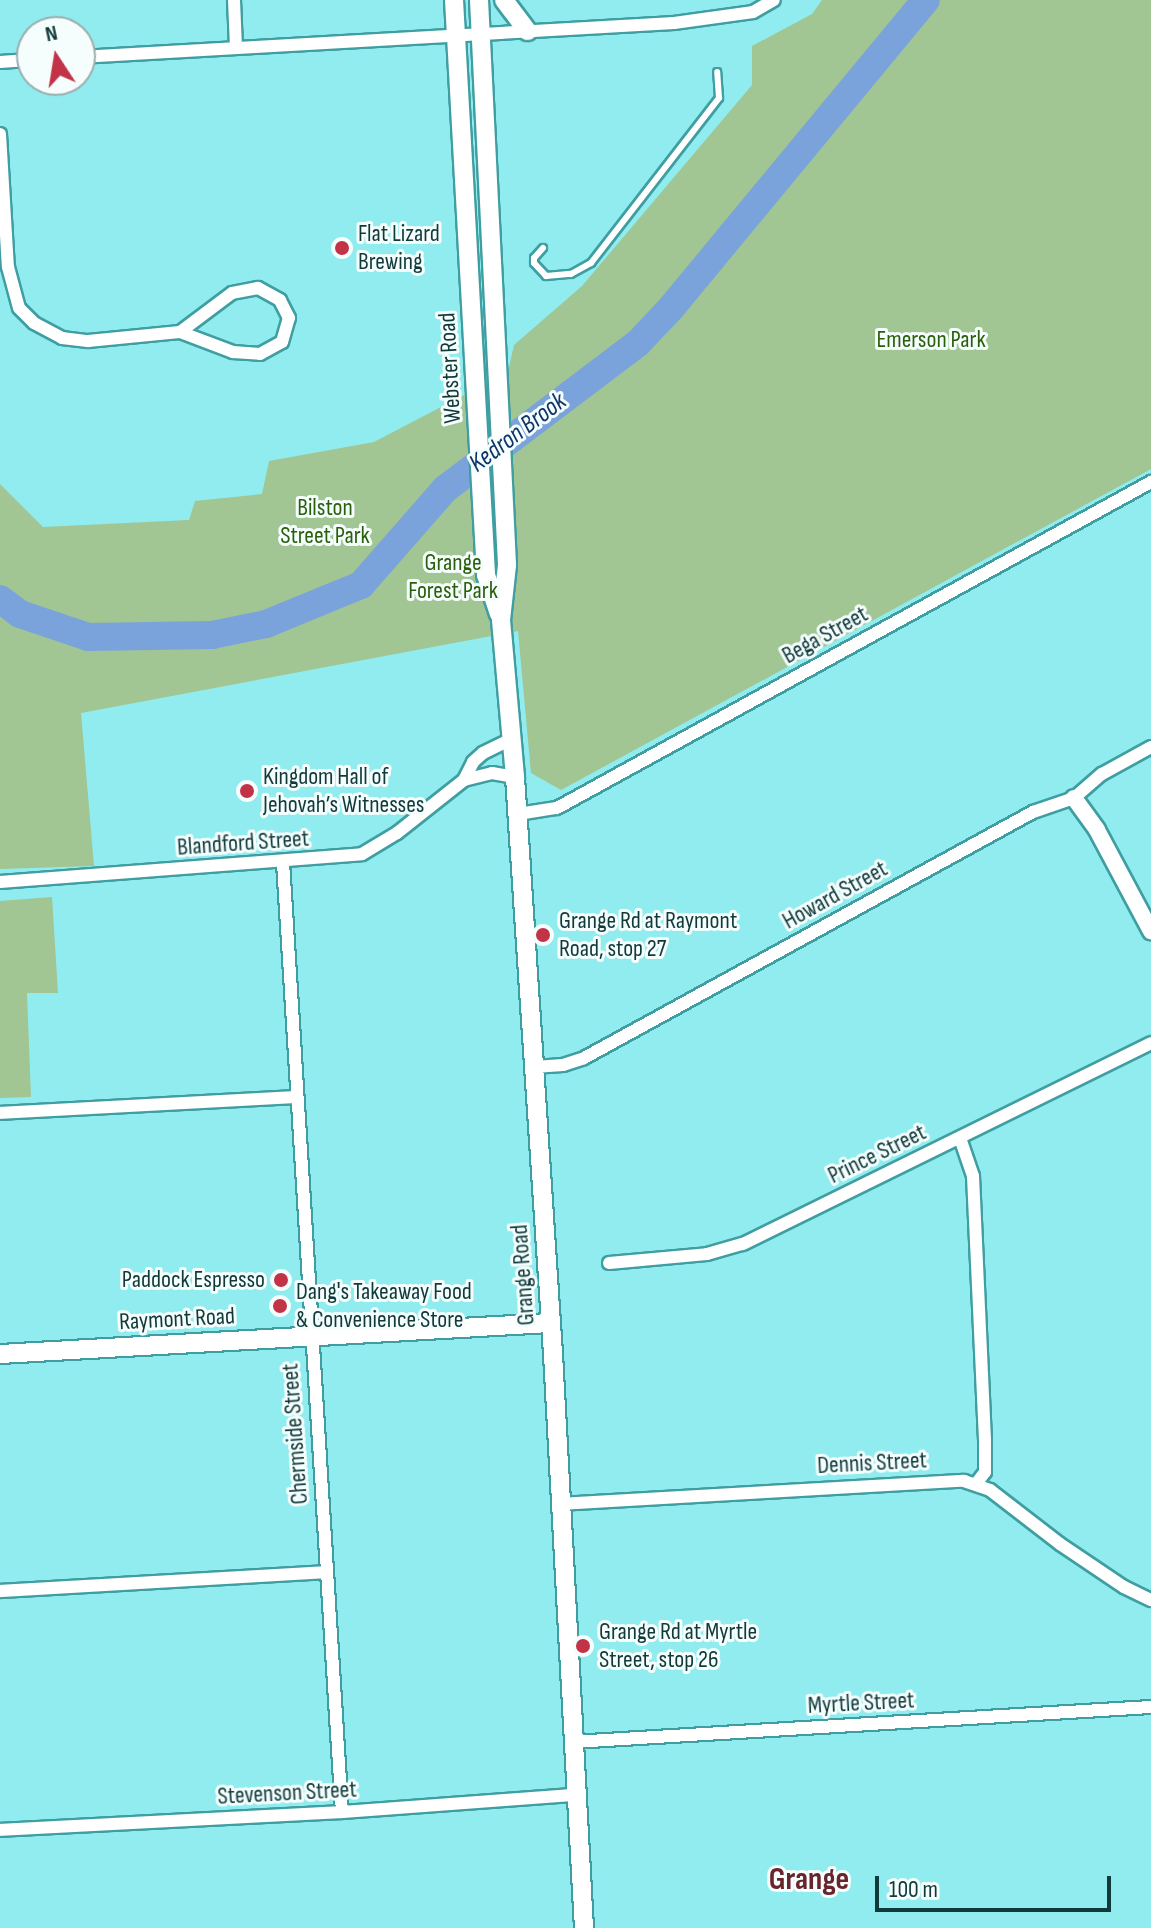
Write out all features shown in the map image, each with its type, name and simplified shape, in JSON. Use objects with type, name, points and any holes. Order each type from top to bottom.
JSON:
[{"type":"main road","name":"Webster Road","points":[[454,0],[484,542]]},
{"type":"main road","name":"Webster Road","points":[[479,0],[495,382]]},
{"type":"main road","points":[[504,0],[527,31]]},
{"type":"main road","name":"Grange Road","points":[[495,382],[507,565],[501,620],[518,814],[584,1928]]},
{"type":"main road","name":"Grange Road","points":[[484,542],[486,575],[501,620]]},
{"type":"main road","name":"Raymont Road","points":[[0,1354],[549,1323]]},
{"type":"street","points":[[234,0],[236,47]]},
{"type":"street","points":[[96,56],[722,19],[753,12],[774,0]]},
{"type":"street","points":[[0,134],[8,267],[19,308],[34,323],[62,338],[88,341],[180,332],[233,352],[260,354],[282,342],[289,318],[280,300],[258,288],[232,293],[180,332]]},
{"type":"street","name":"Bega Street","points":[[518,814],[557,808],[1151,482]]},
{"type":"street","name":"Blandford Street","points":[[0,882],[347,857],[373,849],[464,780],[483,753],[512,739]]},
{"type":"street","name":"Howard Street","points":[[534,1067],[563,1065],[584,1058],[1033,812],[1074,798],[1102,774],[1151,747]]},
{"type":"street","name":"Blandford Street","points":[[464,780],[492,773],[515,777]]},
{"type":"street","points":[[1074,798],[1097,830],[1151,931]]},
{"type":"street","name":"Chermside Street","points":[[283,862],[295,1097],[342,1812]]},
{"type":"street","name":"Prince Street","points":[[609,1263],[729,1250],[1151,1043]]},
{"type":"street","points":[[0,1113],[295,1097]]},
{"type":"street","points":[[960,1138],[973,1176],[985,1442],[985,1472],[976,1484]]},
{"type":"street","name":"Dennis Street","points":[[559,1504],[930,1481],[976,1484],[990,1490],[1099,1570],[1151,1600]]},
{"type":"street","points":[[0,1591],[326,1572]]},
{"type":"street","name":"Myrtle Street","points":[[573,1742],[1151,1707]]},
{"type":"street","name":"Stevenson Street","points":[[0,1830],[342,1812],[576,1795]]},
{"type":"lane","points":[[543,248],[534,258],[534,263],[546,276],[571,274],[591,263],[719,98],[717,72]]},
{"type":"green space","name":"Emerson Park","points":[[822,0],[1151,0],[1151,469],[561,790],[531,773],[518,631],[81,713],[94,866],[0,869],[0,484],[43,527],[189,520],[195,501],[262,494],[269,461],[374,442],[508,372],[514,345],[582,286],[752,85],[752,46],[812,14]]},
{"type":"green space","points":[[52,897],[58,993],[27,993],[31,1097],[0,1098],[0,901]]},
{"type":"waterway","name":"Kedron Brook","points":[[0,599],[20,614],[88,637],[212,635],[266,624],[361,585],[445,489],[638,343],[671,308],[926,0]]},
{"type":"place","name":"Flat Lizard Brewing","points":[[342,248]]},
{"type":"place","name":"Kingdom Hall of Jehovah’s Witnesses","points":[[247,791]]},
{"type":"place","name":"Grange Rd at Raymont Road, stop 27","points":[[543,935]]},
{"type":"place","name":"Paddock Espresso","points":[[281,1280]]},
{"type":"place","name":"Dang's Takeaway Food & Convenience Store","points":[[280,1306]]},
{"type":"place","name":"Grange Rd at Myrtle Street, stop 26","points":[[583,1646]]},
{"type":"district","name":"Grange","points":[[809,1880]]},
{"type":"park label","name":"Bilston Street Park","points":[[325,522]]},
{"type":"park label","name":"Grange Forest Park","points":[[453,577]]}]
